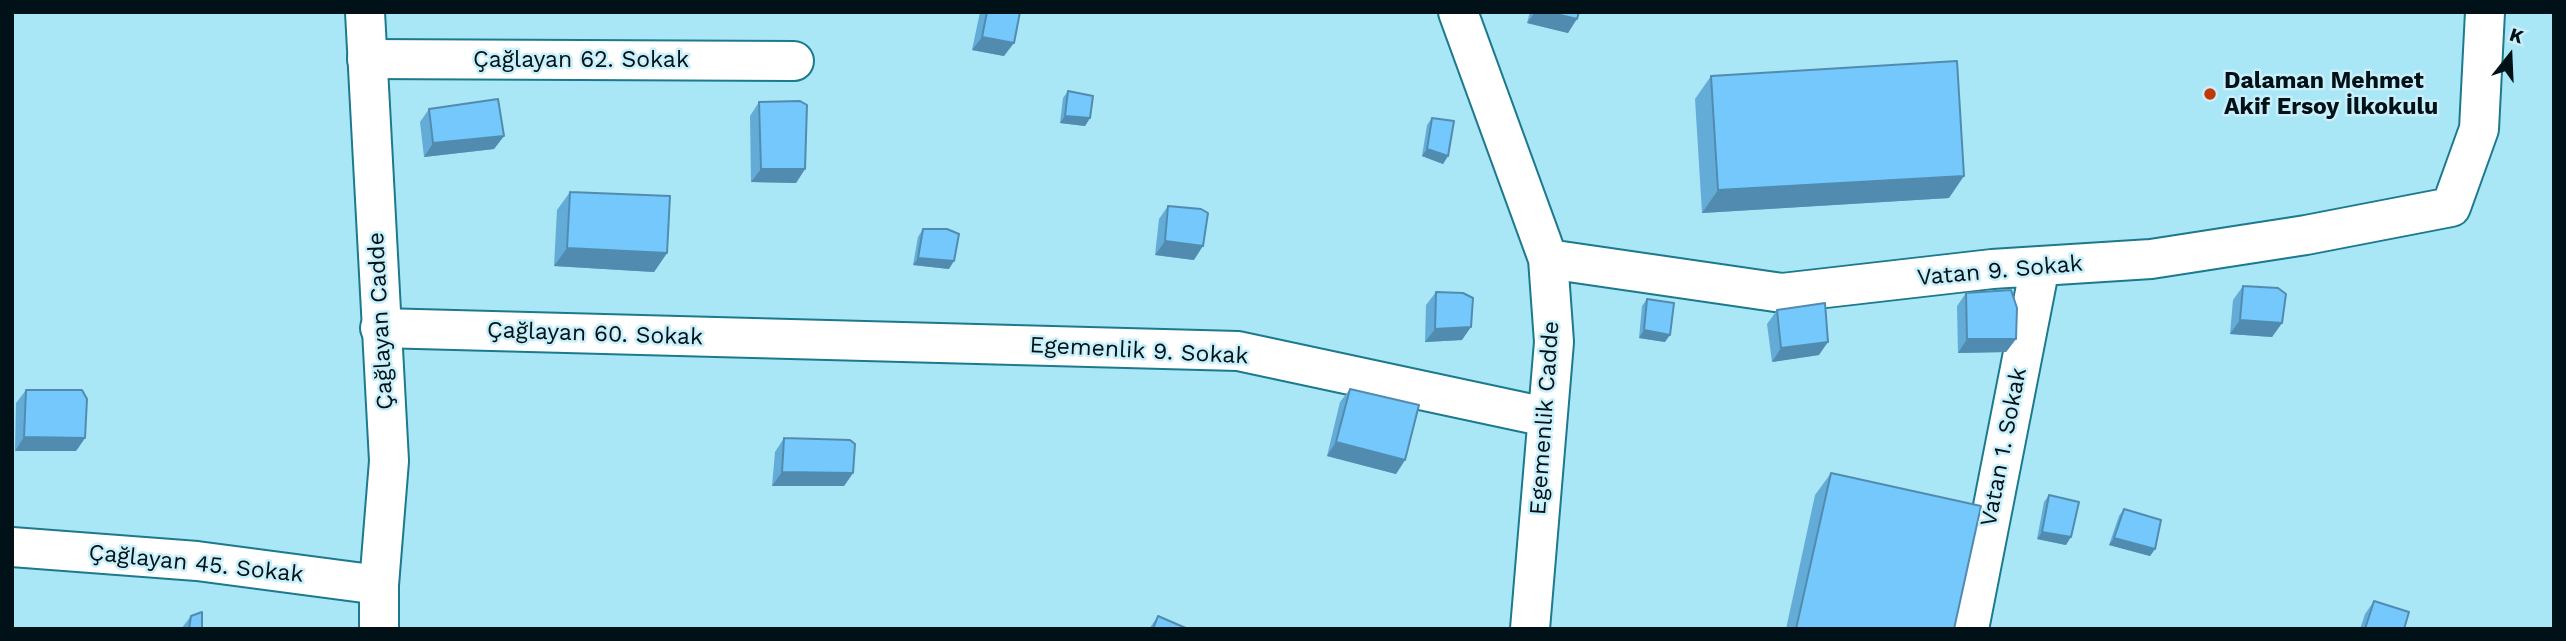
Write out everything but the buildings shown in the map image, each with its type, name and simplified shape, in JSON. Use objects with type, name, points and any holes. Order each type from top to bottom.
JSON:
[{"type":"street","name":"Çağlayan Cadde","points":[[365,12],[389,461],[379,585],[379,629]]},
{"type":"street","name":"Egemenlik Cadde","points":[[1458,12],[1548,259],[1554,342],[1530,629]]},
{"type":"street","name":"Vatan 9. Sokak","points":[[1548,259],[1782,293],[2040,266],[2151,259],[2306,235],[2451,207],[2479,129],[2485,12]]},
{"type":"street","name":"Çağlayan 62. Sokak","points":[[367,59],[794,61]]},
{"type":"street","name":"Vatan 1. Sokak","points":[[1969,629],[2040,266]]},
{"type":"street","name":"Çağlayan 60. Sokak","points":[[380,328],[809,340]]},
{"type":"street","name":"Egemenlik 9. Sokak","points":[[809,340],[1238,352],[1546,417]]},
{"type":"street","name":"Çağlayan 45. Sokak","points":[[12,547],[197,561],[379,585]]},
{"type":"place","name":"Dalaman Mehmet Akif Ersoy İlkokulu","points":[[2210,94]]}]
